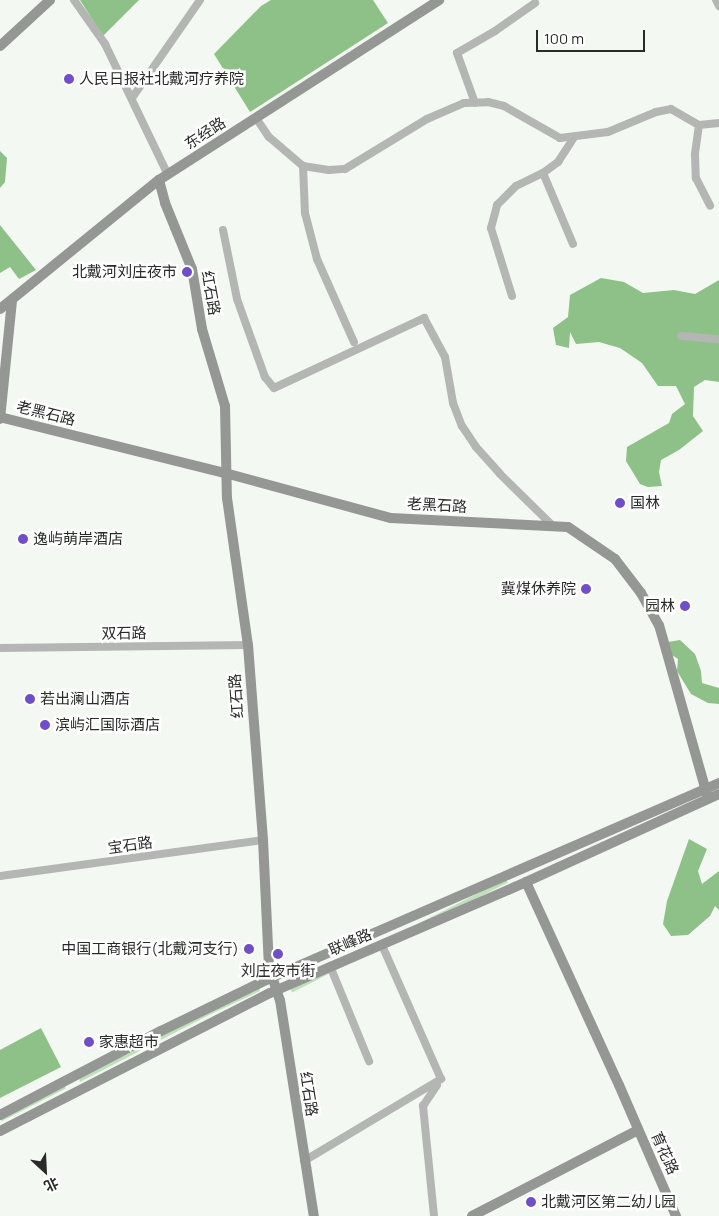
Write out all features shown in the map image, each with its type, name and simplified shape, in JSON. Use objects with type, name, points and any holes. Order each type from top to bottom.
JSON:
[{"type":"main road","points":[[0,46],[50,0]]},
{"type":"main road","name":"东经路","points":[[0,309],[164,177],[435,1]]},
{"type":"main road","name":"红石路","points":[[164,177],[166,202],[192,269],[202,329],[225,406],[227,439],[225,473],[248,644],[263,840],[270,967],[277,990],[314,1216]]},
{"type":"main road","points":[[0,418],[12,300]]},
{"type":"main road","name":"老黑石路","points":[[0,418],[225,473],[391,518],[568,527],[614,559],[641,593],[659,625],[706,793]]},
{"type":"main road","name":"联峰路","points":[[0,1131],[277,990],[526,882],[706,793],[719,783]]},
{"type":"main road","name":"联峰路","points":[[0,1115],[162,1031],[272,977],[706,793],[719,794]]},
{"type":"main road","name":"育花路","points":[[526,882],[676,1216]]},
{"type":"main road","points":[[472,1216],[638,1130]]},
{"type":"street","points":[[74,0],[105,44],[132,98],[164,177]]},
{"type":"street","points":[[132,98],[200,0]]},
{"type":"street","points":[[716,0],[719,6]]},
{"type":"street","points":[[475,103],[457,53],[496,31],[535,3]]},
{"type":"street","points":[[256,118],[269,137],[303,166],[329,170],[345,169],[427,119],[464,103],[488,102],[504,106],[560,138],[608,132],[656,112],[671,108],[699,125],[719,123]]},
{"type":"street","points":[[699,125],[695,155],[696,178],[710,206]]},
{"type":"street","points":[[512,296],[491,228],[497,205],[516,186],[543,173],[558,162],[574,137]]},
{"type":"street","points":[[303,166],[302,186],[306,213],[317,259],[354,342]]},
{"type":"street","points":[[543,173],[573,244]]},
{"type":"street","points":[[222,230],[236,299],[265,377],[274,388],[424,318],[445,357],[453,403],[462,426],[476,447],[500,474],[553,526]]},
{"type":"street","points":[[681,336],[719,339]]},
{"type":"street","name":"双石路","points":[[0,648],[248,644]]},
{"type":"street","name":"宝石路","points":[[0,876],[263,840]]},
{"type":"street","points":[[521,870],[526,882]]},
{"type":"street","points":[[382,945],[441,1080]]},
{"type":"street","points":[[330,966],[369,1061]]},
{"type":"street","points":[[304,1161],[441,1080]]},
{"type":"street","points":[[434,1216],[423,1106],[429,1094],[441,1080]]},
{"type":"green space","points":[[80,0],[139,0],[103,36]]},
{"type":"green space","points":[[271,0],[373,0],[388,23],[250,112],[214,54],[261,6]]},
{"type":"green space","points":[[0,151],[7,158],[5,182],[0,188]]},
{"type":"green space","points":[[0,225],[36,270],[19,279],[10,267],[0,273]]},
{"type":"green space","points":[[601,278],[624,282],[643,293],[674,290],[695,294],[719,280],[719,382],[705,380],[694,387],[693,416],[703,431],[679,450],[661,460],[659,472],[662,486],[648,487],[640,484],[626,461],[627,447],[669,423],[672,414],[685,404],[676,386],[658,386],[642,363],[620,348],[599,342],[576,344],[570,332],[569,348],[556,345],[553,328],[568,317],[570,295]]},
{"type":"green space","points":[[680,640],[695,654],[701,671],[702,683],[719,688],[719,704],[708,703],[691,694],[677,671],[678,659],[669,653],[668,642]]},
{"type":"green space","points":[[689,839],[707,849],[698,871],[702,884],[719,871],[719,910],[715,906],[710,916],[688,935],[671,936],[663,924],[667,901]]},
{"type":"green space","points":[[506,879],[508,883],[292,992],[290,989]]},
{"type":"green space","points":[[259,988],[260,991],[209,1015],[80,1082],[79,1078],[208,1011]]},
{"type":"green space","points":[[41,1028],[61,1067],[0,1098],[0,1050]]},
{"type":"green space","points":[[64,1085],[66,1089],[2,1121],[0,1118]]},
{"type":"place","name":"人民日报社北戴河疗养院","points":[[69,79]]},
{"type":"place","name":"北戴河刘庄夜市","points":[[187,272]]},
{"type":"place","name":"国林","points":[[620,503]]},
{"type":"place","name":"逸屿萌岸酒店","points":[[23,539]]},
{"type":"place","name":"冀煤休养院","points":[[586,589]]},
{"type":"place","name":"园林","points":[[685,606]]},
{"type":"place","name":"若出澜山酒店","points":[[30,699]]},
{"type":"place","name":"滨屿汇国际酒店","points":[[45,725]]},
{"type":"place","name":"中国工商银行(北戴河支行)","points":[[249,949]]},
{"type":"place","name":"刘庄夜市街","points":[[278,954]]},
{"type":"place","name":"家惠超市","points":[[89,1042]]},
{"type":"place","name":"北戴河区第二幼儿园","points":[[531,1202]]}]
